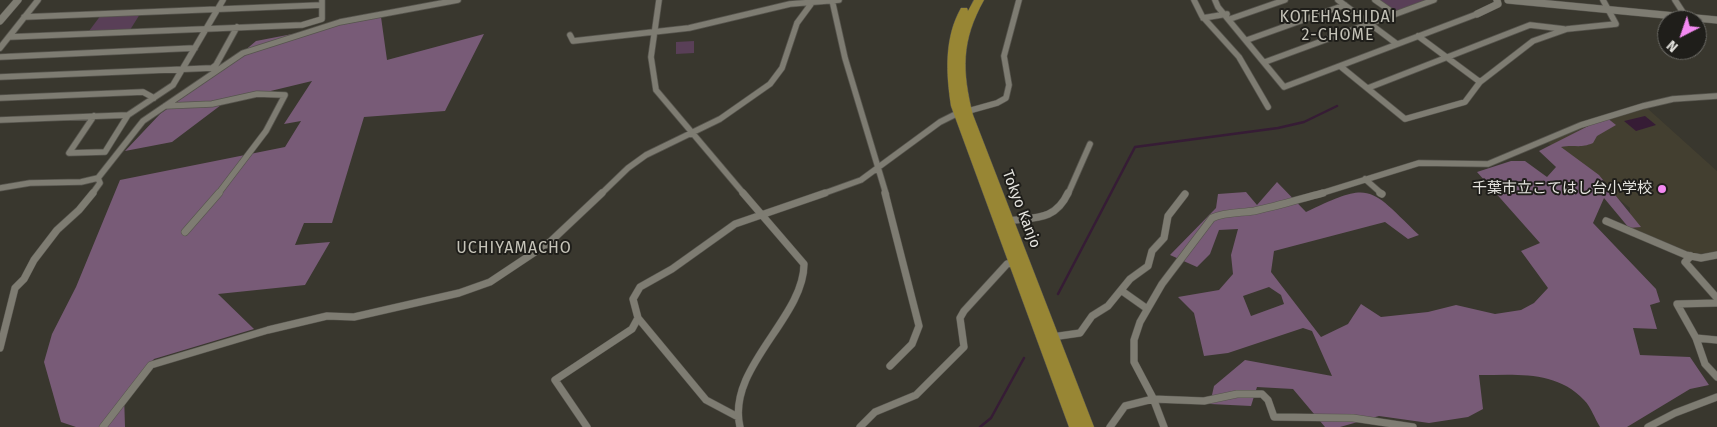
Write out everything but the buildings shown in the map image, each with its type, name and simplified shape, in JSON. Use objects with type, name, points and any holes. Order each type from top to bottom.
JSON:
[{"type":"highway","name":"Tokyo Kanjo","points":[[970,0],[958,26],[952,47],[952,82],[1019,262],[1076,427]]},
{"type":"highway","name":"Tokyo Kanjo","points":[[979,0],[967,24],[960,46],[960,83],[963,112],[1008,222],[1019,262],[1052,337],[1087,427]]},
{"type":"street","points":[[0,21],[18,0]]},
{"type":"street","points":[[0,48],[38,0]]},
{"type":"street","points":[[94,116],[69,153],[106,152],[128,115],[173,85],[223,0]]},
{"type":"street","points":[[0,188],[30,184],[81,182],[98,178],[134,130],[164,106],[232,59],[259,47],[340,22],[458,0]]},
{"type":"street","points":[[659,0],[650,58],[651,77],[664,102],[804,264],[805,273],[800,288],[770,336],[741,397],[737,412],[740,427]]},
{"type":"street","points":[[570,35],[573,41],[689,28],[790,4],[834,0],[845,58],[880,170],[919,326],[912,344],[890,366]]},
{"type":"street","points":[[738,417],[706,400],[638,318],[633,299],[640,287],[672,269],[725,230],[760,214],[849,184],[880,170],[925,132],[963,112],[1004,99],[1009,93],[1004,56],[1019,0]]},
{"type":"street","points":[[1194,0],[1204,18],[1239,58],[1268,107]]},
{"type":"street","points":[[1215,0],[1218,7],[1248,40],[1284,87],[1494,8],[1498,4],[1497,0]]},
{"type":"street","points":[[1204,18],[1229,17],[1285,0]]},
{"type":"street","points":[[1338,0],[1397,44]]},
{"type":"street","points":[[1375,0],[1395,14]]},
{"type":"street","points":[[1265,62],[1434,0]]},
{"type":"street","points":[[1508,0],[1657,14]]},
{"type":"street","points":[[1368,88],[1530,25],[1567,29],[1616,24],[1603,0]]},
{"type":"street","points":[[103,427],[151,365],[287,325],[327,316],[354,316],[459,293],[490,282],[550,242],[628,168],[646,155],[720,119],[770,84],[782,68],[797,23],[812,1]]},
{"type":"street","points":[[9,36],[302,25],[322,19],[322,3],[24,17]]},
{"type":"street","points":[[1248,40],[1345,5]]},
{"type":"street","points":[[0,77],[212,68],[216,65],[237,27]]},
{"type":"street","points":[[1340,66],[1405,119],[1465,102],[1480,82],[1532,41],[1567,29]]},
{"type":"street","points":[[1418,36],[1480,82]]},
{"type":"street","points":[[0,56],[195,48]]},
{"type":"street","points":[[0,98],[143,92],[154,98]]},
{"type":"street","points":[[164,106],[212,104],[234,98],[276,92],[285,94],[279,109],[232,176],[185,232]]},
{"type":"street","points":[[1164,427],[1156,415],[1153,399],[1135,366],[1133,354],[1136,330],[1146,308],[1212,218],[1218,215],[1253,211],[1289,203],[1418,163],[1488,164],[1582,125],[1643,106],[1673,99],[1717,96]]},
{"type":"street","points":[[0,120],[128,115]]},
{"type":"street","points":[[1008,222],[1052,214],[1062,206],[1090,144]]},
{"type":"street","points":[[0,348],[16,288],[56,230],[79,210],[100,183],[98,178]]},
{"type":"street","points":[[1365,178],[1382,194]]},
{"type":"street","points":[[1052,337],[1080,333],[1092,316],[1108,306],[1130,279],[1148,266],[1152,251],[1164,238],[1168,216],[1185,194]]},
{"type":"street","points":[[1606,221],[1690,256],[1701,258],[1717,255]]},
{"type":"street","points":[[1690,256],[1686,262],[1717,303]]},
{"type":"street","points":[[860,427],[875,412],[916,395],[964,347],[960,318],[964,311],[1007,264],[1019,262]]},
{"type":"street","points":[[1122,291],[1146,308]]},
{"type":"street","points":[[1717,303],[1677,304],[1696,338],[1705,364],[1717,377]]},
{"type":"street","points":[[587,427],[555,380],[632,329],[638,318]]},
{"type":"street","points":[[1696,338],[1717,340]]},
{"type":"street","points":[[1110,427],[1125,406],[1153,399],[1204,401],[1237,394],[1262,394],[1268,400],[1274,417],[1308,420],[1342,418],[1382,421],[1413,427]]},
{"type":"street","points":[[1648,427],[1675,413],[1717,397]]},
{"type":"shaded area","points":[[1377,0],[1429,0],[1397,12]]},
{"type":"shaded area","points":[[140,14],[130,30],[89,31],[101,15]]},
{"type":"shaded area","points":[[381,17],[387,60],[484,34],[445,111],[364,117],[332,223],[304,223],[295,245],[330,242],[305,285],[218,294],[254,329],[154,359],[124,394],[125,427],[76,427],[61,422],[44,362],[52,334],[76,287],[120,180],[285,147],[301,121],[284,124],[312,81],[225,102],[172,142],[125,151],[160,114],[223,69],[256,41]]},
{"type":"shaded area","points":[[694,41],[694,53],[676,54],[676,42]]},
{"type":"shaded area","name":"千葉市立こてはし台小学校","points":[[1647,108],[1717,171],[1717,252],[1699,254],[1683,251],[1630,229],[1630,208],[1548,143],[1583,126]]},
{"type":"shaded area","points":[[1645,116],[1656,125],[1636,131],[1624,121]]},
{"type":"shaded area","points":[[1606,117],[1616,125],[1597,136],[1593,143],[1584,146],[1561,147],[1599,175],[1641,227],[1629,228],[1604,198],[1593,223],[1656,289],[1660,302],[1650,305],[1657,329],[1633,328],[1640,355],[1690,357],[1709,385],[1690,389],[1627,427],[1600,427],[1584,400],[1573,390],[1561,383],[1548,379],[1521,375],[1479,375],[1483,409],[1468,417],[1429,423],[1379,416],[1340,427],[1325,427],[1293,389],[1257,387],[1251,406],[1210,404],[1214,386],[1245,360],[1332,376],[1312,331],[1303,328],[1228,353],[1204,356],[1194,313],[1178,297],[1219,290],[1233,274],[1231,255],[1238,229],[1219,230],[1210,254],[1197,267],[1170,255],[1216,208],[1218,194],[1246,192],[1257,205],[1277,182],[1306,212],[1344,195],[1368,194],[1379,198],[1419,235],[1408,239],[1385,222],[1274,251],[1271,272],[1321,337],[1348,324],[1361,304],[1381,317],[1428,312],[1456,305],[1495,314],[1521,310],[1534,303],[1548,288],[1521,251],[1540,243],[1477,172],[1511,161],[1525,161],[1547,177],[1556,167],[1539,151]],"holes":[[[1269,287],[1281,295],[1284,304],[1251,316],[1243,296]]]},
{"type":"waterway","points":[[1058,294],[1135,147],[1278,128],[1304,122],[1337,106]]},
{"type":"waterway","points":[[980,427],[991,418],[1024,358]]},
{"type":"place","name":"千葉市立こてはし台小学校","points":[[1662,189]]},
{"type":"district","name":"KOTEHASHIDAI 2-CHOME","points":[[1338,27]]},
{"type":"district","name":"UCHIYAMACHO","points":[[514,249]]}]
